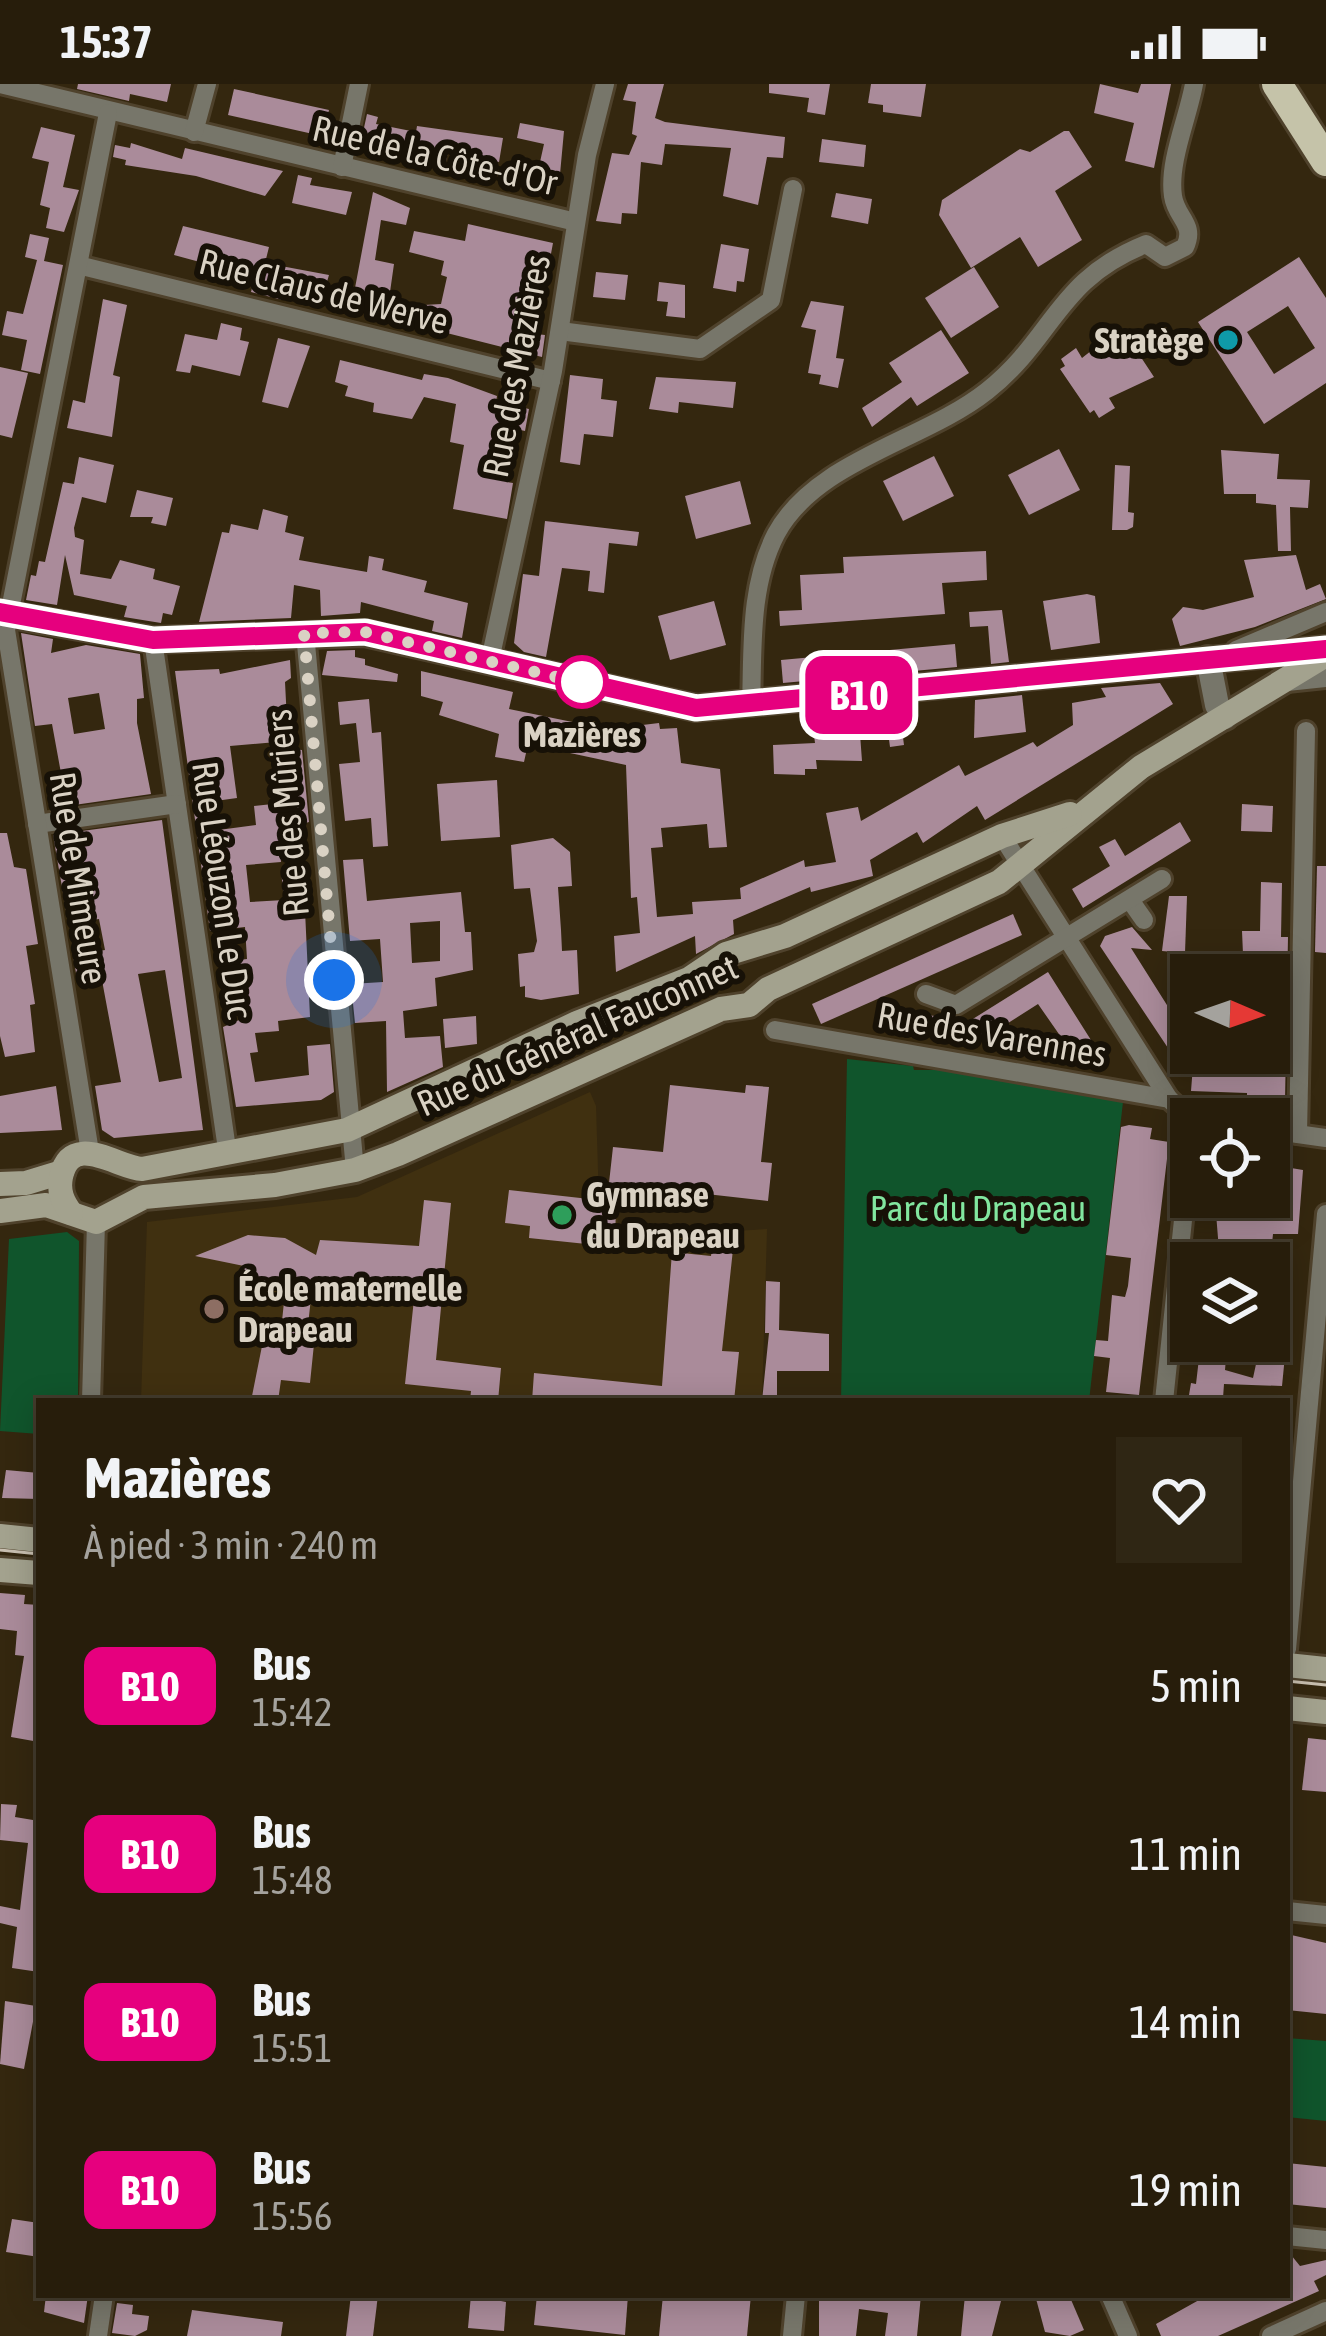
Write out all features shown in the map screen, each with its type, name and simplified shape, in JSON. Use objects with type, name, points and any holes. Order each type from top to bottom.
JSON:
[{"type":"main road","points":[[1277,84],[1326,160]]},
{"type":"main road","points":[[1301,84],[1326,123]]},
{"type":"main road","name":"Rue du Général Fauconnet","points":[[96,1222],[127,1202],[355,1170],[722,1009],[749,1005],[768,989],[999,882],[1083,809],[1287,682],[1326,652]]},
{"type":"main road","name":"Rue du Général Fauconnet","points":[[125,1168],[347,1130],[577,1023],[689,979],[726,954],[785,935],[1002,836],[1083,809]]},
{"type":"main road","points":[[71,1213],[60,1194],[62,1172],[73,1158],[91,1152],[125,1168],[127,1202]]},
{"type":"main road","points":[[0,1184],[26,1183],[62,1172]]},
{"type":"main road","points":[[0,1211],[46,1205],[96,1222]]},
{"type":"main road","points":[[0,1536],[36,1540]]},
{"type":"main road","points":[[0,1570],[36,1573]]},
{"type":"main road","points":[[1290,1665],[1326,1669]]},
{"type":"main road","points":[[1290,1708],[1326,1712]]},
{"type":"street","name":"Rue de la Côte-d'Or","points":[[0,84],[575,222]]},
{"type":"street","points":[[194,131],[207,84]]},
{"type":"street","points":[[342,167],[359,84]]},
{"type":"street","name":"Rue des Mazières","points":[[490,659],[560,331],[575,222],[605,84]]},
{"type":"street","points":[[751,706],[755,601],[776,535],[795,508],[820,487],[987,391],[1031,349],[1063,298],[1109,259],[1146,244],[1157,255],[1180,253],[1190,233],[1179,213],[1173,179],[1194,84]]},
{"type":"street","name":"Rue de Mimeure","points":[[91,1152],[4,614],[82,266],[108,113]]},
{"type":"street","points":[[560,331],[700,349],[771,300],[793,190]]},
{"type":"street","name":"Rue Claus de Werve","points":[[82,266],[550,381]]},
{"type":"street","points":[[1208,659],[1326,613]]},
{"type":"street","points":[[4,614],[153,640],[365,632],[674,707],[751,706],[1208,659],[1326,652]]},
{"type":"street","name":"Rue des Mûriers","points":[[304,633],[347,1130]]},
{"type":"street","name":"Rue Léouzon Le Duc","points":[[153,640],[227,1149]]},
{"type":"street","points":[[1208,659],[1217,705],[1225,717]]},
{"type":"street","name":"Rue du Général Fauconnet","points":[[1287,682],[1326,678]]},
{"type":"street","points":[[1298,1134],[1306,731]]},
{"type":"street","points":[[37,824],[177,804]]},
{"type":"street","points":[[1002,836],[1169,1099]]},
{"type":"street","points":[[926,994],[956,1005],[1162,879]]},
{"type":"street","points":[[1130,900],[1144,920]]},
{"type":"street","name":"Rue des Varennes","points":[[775,1030],[1169,1099]]},
{"type":"street","points":[[347,1130],[355,1170]]},
{"type":"street","points":[[1290,1133],[1326,1138]]},
{"type":"street","points":[[1290,1615],[1326,1214]]},
{"type":"street","points":[[1164,1398],[1183,1218]]},
{"type":"street","points":[[91,1398],[96,1222]]},
{"type":"street","points":[[1290,1911],[1326,1915]]},
{"type":"street","points":[[1290,2236],[1326,2240]]},
{"type":"street","points":[[98,2336],[104,2298]]},
{"type":"street","points":[[792,2336],[796,2298]]},
{"type":"street","points":[[1111,2298],[1127,2336]]},
{"type":"street","points":[[1271,2336],[1326,2311]]},
{"type":"shaded area","points":[[590,1092],[596,1106],[599,1203],[616,1203],[619,1238],[767,1229],[762,1398],[141,1398],[147,1222],[357,1197]]},
{"type":"green space","name":"Parc du Drapeau","points":[[847,1059],[913,1066],[914,1070],[957,1070],[1123,1102],[1089,1398],[841,1398]]},
{"type":"green space","points":[[67,1232],[79,1241],[78,1398],[36,1398],[36,1434],[0,1431],[9,1239]]},
{"type":"green space","points":[[1290,2038],[1326,2041],[1326,2121],[1290,2117]]},
{"type":"building","points":[[78,84],[171,84],[167,102],[130,94],[129,101],[77,89]]},
{"type":"building","points":[[628,84],[664,84],[655,118],[665,122],[785,137],[783,158],[767,157],[758,205],[723,196],[731,148],[665,144],[662,165],[641,162],[637,214],[622,213],[621,224],[596,221],[612,153],[629,155],[637,136],[632,134],[636,102],[623,100]]},
{"type":"building","points":[[769,84],[830,84],[825,115],[807,112],[809,98],[769,93]]},
{"type":"building","points":[[871,84],[926,84],[921,117],[883,112],[883,105],[868,103]]},
{"type":"building","points":[[1100,84],[1138,93],[1141,84],[1171,84],[1154,168],[1125,161],[1134,123],[1094,113]]},
{"type":"building","points":[[234,89],[329,110],[322,136],[228,115]]},
{"type":"building","points":[[367,114],[378,117],[376,124],[416,132],[417,126],[503,138],[499,162],[448,152],[445,166],[360,146]]},
{"type":"building","points":[[520,123],[564,131],[559,185],[536,180],[544,144],[517,138]]},
{"type":"building","points":[[41,127],[75,135],[63,187],[79,190],[64,232],[46,228],[50,208],[40,205],[49,162],[32,158]]},
{"type":"building","points":[[1069,131],[1092,167],[1055,191],[1082,240],[1038,267],[1020,237],[971,268],[939,215],[942,200],[1020,149],[1030,152]]},
{"type":"building","points":[[822,139],[866,145],[864,167],[819,162]]},
{"type":"building","points":[[131,143],[182,159],[185,148],[283,171],[265,196],[196,176],[125,165],[126,160],[113,157],[115,145],[130,148]]},
{"type":"building","points":[[298,175],[312,178],[310,185],[352,192],[346,215],[292,203]]},
{"type":"building","points":[[373,192],[410,208],[406,225],[381,220],[375,260],[394,264],[388,306],[375,303],[373,310],[352,304]]},
{"type":"building","points":[[836,193],[872,199],[868,224],[831,217]]},
{"type":"building","points":[[468,224],[553,243],[536,334],[545,335],[542,357],[419,326],[424,305],[441,304],[447,277],[441,275],[444,261],[409,252],[414,231],[465,241]]},
{"type":"building","points":[[183,226],[269,247],[265,263],[329,275],[326,285],[335,287],[332,301],[286,290],[283,300],[251,292],[255,277],[174,255]]},
{"type":"building","points":[[30,234],[49,238],[44,261],[63,265],[40,374],[21,370],[27,340],[2,335],[7,311],[23,314],[37,260],[25,257]]},
{"type":"building","points":[[721,244],[749,249],[744,282],[737,281],[736,292],[713,288]]},
{"type":"building","name":"Stratège","points":[[1299,257],[1326,298],[1326,383],[1264,424],[1198,322]],"holes":[[[1288,306],[1315,348],[1274,374],[1247,332]]]},
{"type":"building","points":[[974,267],[999,307],[951,338],[925,298]]},
{"type":"building","points":[[596,272],[628,275],[625,300],[593,297]]},
{"type":"building","points":[[659,282],[685,285],[685,318],[666,316],[668,302],[657,301]]},
{"type":"building","points":[[103,299],[127,305],[113,375],[120,377],[112,437],[67,428],[73,400],[85,403]]},
{"type":"building","points":[[811,301],[844,306],[836,358],[844,359],[838,388],[819,384],[821,375],[808,373],[816,330],[801,327]]},
{"type":"building","points":[[221,323],[242,328],[240,340],[249,342],[240,376],[192,365],[190,373],[176,371],[185,334],[217,340]]},
{"type":"building","points":[[1121,327],[1154,377],[1109,398],[1115,408],[1099,418],[1094,410],[1090,413],[1060,369],[1065,366],[1061,359],[1076,348],[1082,358]]},
{"type":"building","points":[[941,330],[969,373],[917,406],[911,397],[872,427],[862,408],[902,382],[889,363]]},
{"type":"building","points":[[278,338],[310,346],[288,408],[262,402]]},
{"type":"building","points":[[340,360],[422,380],[424,374],[448,378],[497,396],[496,402],[529,409],[525,431],[516,429],[506,482],[513,483],[507,519],[453,509],[464,445],[450,442],[456,404],[424,397],[412,419],[373,412],[374,403],[345,396],[348,386],[335,382]]},
{"type":"building","points":[[0,367],[28,373],[12,438],[0,435]]},
{"type":"building","points":[[570,375],[603,379],[601,399],[617,401],[613,437],[584,434],[580,465],[560,462]]},
{"type":"building","points":[[656,377],[736,382],[733,408],[679,402],[678,413],[649,409]]},
{"type":"building","points":[[1059,449],[1080,490],[1029,515],[1008,475]]},
{"type":"building","points":[[1221,450],[1279,454],[1277,479],[1310,480],[1308,508],[1290,507],[1291,551],[1278,551],[1276,505],[1256,503],[1256,494],[1224,494]]},
{"type":"building","points":[[934,456],[954,496],[903,521],[883,481]]},
{"type":"building","points":[[79,457],[114,465],[106,503],[82,497],[74,528],[75,537],[84,540],[80,574],[111,579],[120,560],[155,569],[153,579],[180,586],[172,615],[163,613],[161,623],[124,617],[127,606],[74,595],[65,555],[57,605],[26,600],[31,575],[36,576],[39,561],[45,562],[63,482],[74,484]]},
{"type":"building","points":[[1115,465],[1130,466],[1128,512],[1134,513],[1133,527],[1127,530],[1112,530]]},
{"type":"building","points":[[740,481],[751,524],[696,539],[685,496]]},
{"type":"building","points":[[137,490],[173,498],[166,526],[151,523],[153,517],[130,517]]},
{"type":"building","points":[[263,509],[288,516],[285,532],[304,537],[299,560],[367,572],[369,556],[384,559],[382,570],[427,581],[424,592],[468,603],[462,638],[432,631],[434,621],[361,602],[360,613],[321,616],[320,590],[294,585],[291,618],[199,622],[222,532],[229,533],[231,524],[258,530]]},
{"type":"building","points":[[545,521],[639,532],[637,546],[609,543],[604,593],[588,591],[590,571],[562,568],[546,657],[524,652],[514,643],[523,574],[539,576]]},
{"type":"building","points":[[986,551],[987,580],[942,583],[945,614],[780,626],[779,611],[802,610],[800,575],[844,573],[843,557]]},
{"type":"building","points":[[1296,555],[1306,590],[1320,584],[1326,599],[1255,627],[1180,646],[1172,619],[1183,607],[1203,610],[1254,597],[1244,560]]},
{"type":"building","points":[[1095,596],[1100,643],[1051,650],[1043,601]]},
{"type":"building","points":[[714,601],[726,645],[670,660],[658,616]]},
{"type":"building","points":[[1002,610],[1009,662],[991,664],[988,626],[970,627],[969,612]]},
{"type":"building","points":[[21,633],[53,639],[51,653],[86,645],[140,654],[144,698],[137,699],[137,723],[151,794],[67,806],[52,724],[35,726]],"holes":[[[99,693],[105,729],[74,734],[68,698]]]},
{"type":"building","points":[[955,644],[957,667],[783,683],[781,660]]},
{"type":"building","points":[[355,650],[355,657],[365,659],[365,665],[398,674],[397,682],[322,675],[327,651]]},
{"type":"building","points":[[290,660],[291,678],[285,682],[288,741],[230,746],[237,798],[208,802],[211,831],[256,825],[254,806],[282,803],[278,747],[302,750],[309,822],[278,831],[281,862],[246,865],[250,902],[284,900],[281,870],[303,868],[310,1017],[278,1021],[279,1031],[255,1033],[258,1052],[250,1053],[255,1082],[309,1075],[307,1046],[330,1044],[334,1092],[321,1100],[236,1107],[223,1027],[246,1017],[239,960],[247,959],[245,927],[210,931],[175,671],[219,669],[220,674]]},
{"type":"building","points":[[421,671],[513,692],[509,709],[626,733],[626,727],[659,723],[660,729],[677,728],[681,763],[720,769],[727,847],[709,848],[707,824],[661,828],[663,847],[651,848],[657,917],[693,914],[692,902],[741,899],[740,888],[804,860],[805,867],[836,862],[826,813],[858,807],[861,821],[959,765],[965,776],[1033,742],[1037,747],[1073,725],[1072,703],[1106,697],[1101,688],[1160,683],[1173,704],[985,820],[977,806],[923,843],[917,832],[870,860],[873,876],[811,892],[810,887],[733,920],[734,934],[696,954],[695,936],[616,972],[614,936],[640,933],[637,897],[631,898],[626,765],[528,744],[524,762],[495,757],[499,734],[439,715],[443,702],[421,696]]},
{"type":"building","points":[[1022,695],[1026,732],[974,738],[975,700]]},
{"type":"building","points":[[369,699],[372,733],[381,732],[388,846],[373,847],[371,818],[345,821],[339,764],[360,762],[356,723],[340,725],[338,702]]},
{"type":"building","points":[[899,707],[904,745],[890,747],[888,732],[860,734],[862,761],[816,760],[817,769],[805,769],[805,775],[774,774],[773,745],[815,743],[814,735],[837,733],[836,713]]},
{"type":"building","points":[[497,780],[500,837],[441,841],[437,784]]},
{"type":"building","points":[[1242,804],[1273,806],[1272,832],[1241,831]]},
{"type":"building","points":[[162,820],[203,1130],[114,1138],[102,1130],[95,1086],[121,1082],[101,975],[77,979],[73,955],[105,950],[99,919],[79,922],[78,915],[67,916],[53,835]],"holes":[[[165,970],[182,1078],[159,1082],[138,974]]]},
{"type":"building","points":[[1180,822],[1191,841],[1083,908],[1072,889],[1110,866],[1099,847],[1115,839],[1125,856]]},
{"type":"building","points":[[0,833],[7,833],[14,867],[26,869],[38,944],[26,946],[35,1004],[30,1005],[35,1052],[5,1057],[0,1036]]},
{"type":"building","points":[[553,838],[570,852],[572,886],[558,887],[562,951],[577,950],[579,994],[541,1000],[525,997],[525,986],[520,987],[518,954],[534,952],[537,941],[530,888],[514,889],[511,845]]},
{"type":"building","points":[[363,859],[367,901],[461,892],[465,932],[471,932],[473,970],[435,978],[437,1006],[403,1011],[405,1038],[440,1036],[443,1067],[387,1092],[386,1021],[355,1023],[351,984],[383,982],[380,939],[350,941],[343,860]],"holes":[[[440,921],[440,961],[412,963],[410,923]]]},
{"type":"building","points":[[1317,866],[1326,866],[1326,953],[1315,952]]},
{"type":"building","points":[[1261,882],[1282,883],[1281,937],[1288,937],[1288,954],[1243,954],[1242,931],[1260,931]]},
{"type":"building","points":[[1169,896],[1187,896],[1185,953],[1162,951]]},
{"type":"building","points":[[1013,914],[1022,935],[821,1024],[812,1004]]},
{"type":"building","points":[[1132,927],[1152,950],[1131,948],[1170,1010],[1170,1048],[1100,946],[1105,936]]},
{"type":"building","points":[[1048,972],[1096,1048],[1077,1060],[1038,1004],[1005,1025],[1010,1033],[996,1042],[991,1034],[970,1042],[960,1027]]},
{"type":"building","points":[[882,1008],[941,1017],[942,1038],[895,1033],[896,1026],[880,1025]]},
{"type":"building","points":[[476,1016],[477,1044],[445,1048],[443,1019]]},
{"type":"building","points":[[1192,1074],[1285,1074],[1285,1098],[1191,1091]]},
{"type":"building","points":[[670,1085],[745,1093],[746,1085],[769,1087],[761,1162],[772,1163],[768,1201],[609,1183],[613,1147],[663,1152]]},
{"type":"building","points":[[56,1086],[62,1130],[0,1133],[0,1096]]},
{"type":"building","points":[[1121,1127],[1152,1128],[1150,1139],[1169,1142],[1139,1395],[1106,1392],[1110,1358],[1094,1356],[1096,1340],[1108,1341],[1112,1295],[1125,1297],[1128,1286],[1131,1258],[1106,1255]]},
{"type":"building","points":[[1290,1168],[1303,1170],[1298,1234],[1273,1234],[1272,1242],[1218,1242],[1216,1218],[1290,1218]]},
{"type":"building","name":"Gymnase du Drapeau","points":[[509,1190],[616,1202],[615,1247],[529,1238],[530,1226],[505,1223]]},
{"type":"building","points":[[424,1200],[451,1203],[436,1360],[501,1368],[498,1398],[470,1398],[471,1391],[405,1384],[414,1299],[312,1289],[306,1343],[314,1344],[310,1383],[281,1380],[278,1398],[252,1398],[263,1341],[280,1340],[286,1283],[243,1279],[244,1266],[195,1256],[248,1235],[285,1238],[316,1255],[320,1240],[419,1246]]},
{"type":"building","points":[[735,1231],[722,1351],[739,1352],[734,1398],[532,1398],[534,1373],[662,1386],[672,1252],[711,1256],[714,1232]]},
{"type":"building","points":[[1290,1277],[1292,1277],[1290,1315]]},
{"type":"building","points":[[766,1281],[780,1282],[779,1330],[829,1334],[829,1371],[777,1371],[777,1398],[762,1398],[769,1333],[765,1333]]},
{"type":"building","points":[[1199,1362],[1226,1362],[1225,1370],[1253,1378],[1256,1362],[1284,1362],[1282,1386],[1224,1384],[1223,1398],[1188,1398]]},
{"type":"building","points":[[6,1470],[36,1473],[36,1499],[2,1498]]},
{"type":"building","points":[[0,1593],[25,1595],[24,1604],[36,1605],[36,1741],[11,1737],[24,1656],[15,1655],[17,1631],[0,1629]]},
{"type":"building","points":[[1308,1738],[1326,1740],[1326,1792],[1302,1790]]},
{"type":"building","points":[[1,1804],[17,1805],[15,1817],[36,1820],[36,1972],[12,1968],[17,1927],[0,1923],[0,1906],[20,1910],[28,1843],[0,1840]]},
{"type":"building","points":[[1290,1935],[1326,1943],[1326,2014],[1290,2010]]},
{"type":"building","points":[[5,2001],[36,2006],[24,2069],[0,2064]]},
{"type":"building","points":[[1290,2163],[1326,2167],[1326,2208],[1290,2204]]},
{"type":"building","points":[[12,2219],[36,2223],[36,2257],[6,2252]]},
{"type":"building","points":[[1290,2254],[1300,2266],[1326,2260],[1326,2275],[1314,2281],[1319,2291],[1218,2336],[1161,2336],[1156,2324],[1199,2300],[1290,2298]]},
{"type":"building","points":[[46,2298],[88,2298],[84,2323],[44,2312]]},
{"type":"building","points":[[351,2298],[378,2298],[373,2336],[346,2336]]},
{"type":"building","points":[[471,2298],[506,2302],[504,2331],[468,2328]]},
{"type":"building","points":[[537,2298],[628,2298],[625,2335],[534,2325]]},
{"type":"building","points":[[663,2298],[751,2298],[747,2336],[659,2336]]},
{"type":"building","points":[[819,2298],[921,2298],[917,2336],[885,2336],[888,2313],[859,2309],[856,2336],[819,2336]]},
{"type":"building","points":[[965,2298],[999,2298],[992,2336],[961,2336]]},
{"type":"building","points":[[1036,2298],[1070,2298],[1084,2330],[1070,2336],[1045,2332]]},
{"type":"building","points":[[117,2303],[133,2305],[132,2314],[149,2316],[147,2330],[135,2336],[112,2333]]},
{"type":"building","points":[[192,2310],[283,2322],[281,2336],[187,2336]]},
{"type":"tram line","points":[[0,1550],[36,1554]]},
{"type":"tram line","points":[[1290,1681],[1326,1685]]},
{"type":"bus line","name":"B10","points":[[0,612],[153,640],[365,632],[674,707],[696,708],[1326,649]]},
{"type":"place","name":"Stratège","points":[[1228,340]]},
{"type":"place","name":"Mazières","points":[[582,682]]},
{"type":"place","name":"Gymnase du Drapeau","points":[[562,1215]]},
{"type":"place","name":"École maternelle Drapeau","points":[[214,1309]]},
{"type":"route","points":[[334,980],[304,633],[365,632],[586,684],[582,682]]}]
